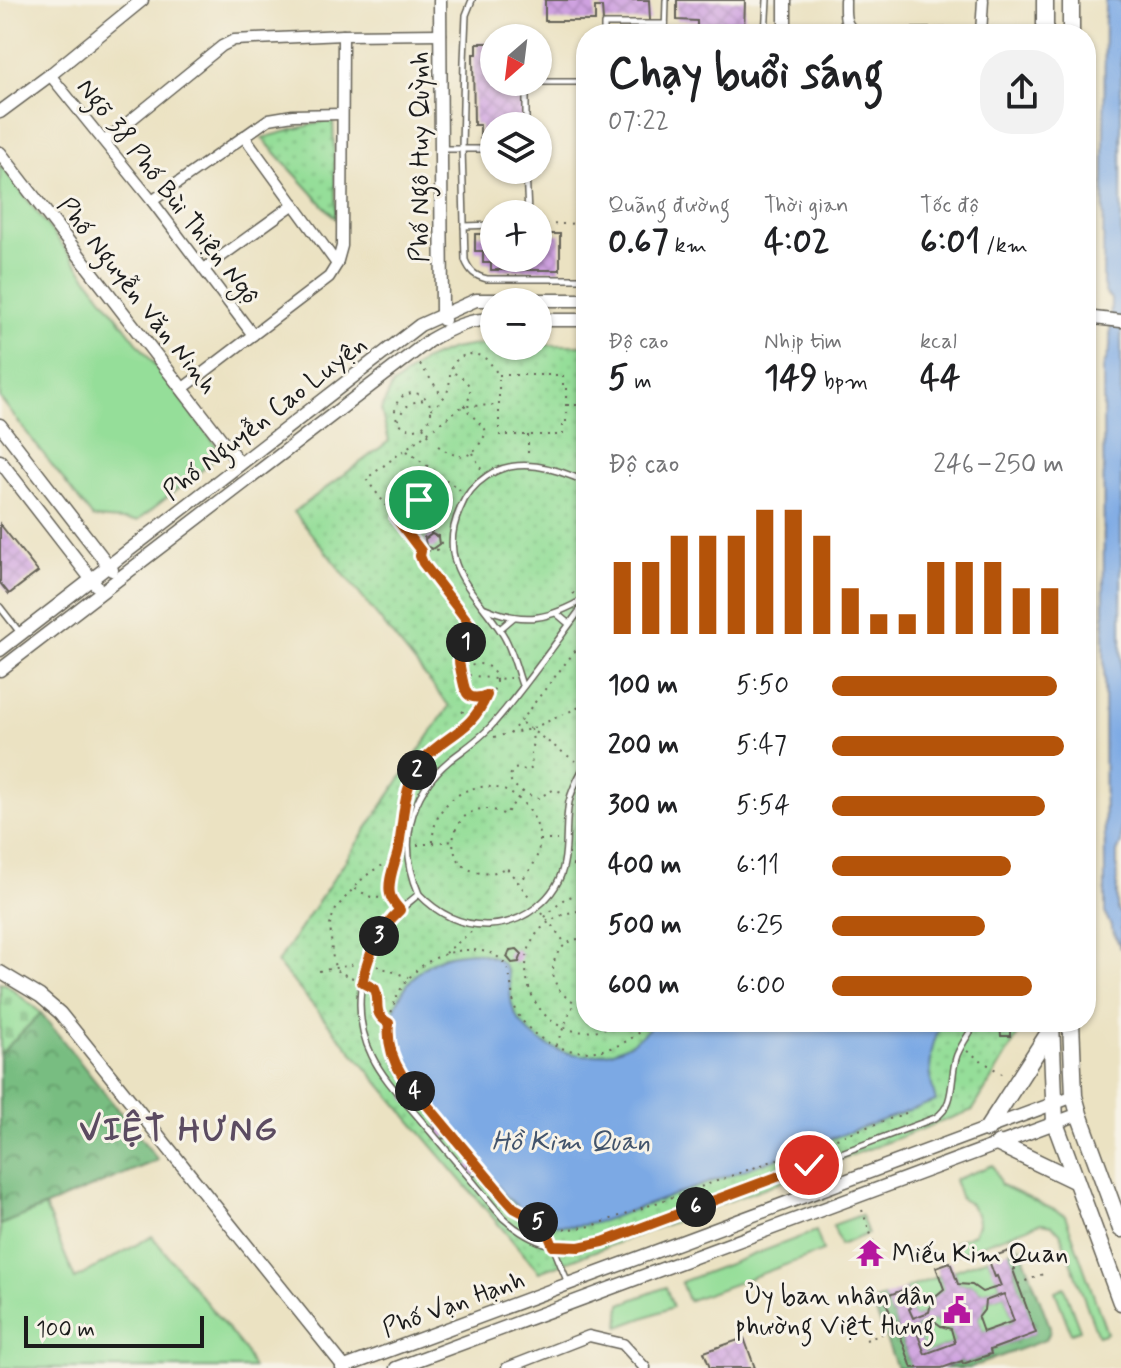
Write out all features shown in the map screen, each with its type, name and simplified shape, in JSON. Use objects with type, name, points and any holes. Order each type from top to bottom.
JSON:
[{"type":"main road","points":[[1045,0],[1045,24]]},
{"type":"main road","points":[[1071,0],[1071,24]]},
{"type":"main road","points":[[987,1129],[1047,1032]]},
{"type":"main road","points":[[1051,1032],[1055,1123],[1121,1302]]},
{"type":"main road","points":[[1071,1032],[1074,1096],[1121,1229]]},
{"type":"main road","points":[[999,1144],[1076,1181]]},
{"type":"street","points":[[0,112],[142,0]]},
{"type":"street","name":"Phố Ngô Huy Quỳnh","points":[[440,0],[442,314],[447,331]]},
{"type":"street","points":[[785,0],[785,24]]},
{"type":"street","points":[[845,0],[847,24]]},
{"type":"street","points":[[982,24],[983,0]]},
{"type":"street","points":[[105,141],[222,46],[234,40],[441,34]]},
{"type":"street","points":[[182,389],[329,277],[337,264],[342,246],[343,35]]},
{"type":"street","name":"Ngõ 38 Phố Bùi Thiện Ngộ","points":[[50,75],[152,201],[253,335]]},
{"type":"street","points":[[152,201],[269,119],[342,114]]},
{"type":"street","points":[[244,136],[337,264]]},
{"type":"street","name":"Phố Nguyễn Văn Ninh","points":[[0,153],[240,464]]},
{"type":"street","points":[[204,269],[294,204]]},
{"type":"street","name":"Phố Nguyễn Cao Luyện","points":[[0,650],[420,325],[476,300],[576,300]]},
{"type":"street","points":[[1096,318],[1121,321]]},
{"type":"street","name":"Phố Nguyễn Cao Luyện","points":[[0,670],[412,353],[447,331],[480,319]]},
{"type":"street","points":[[552,320],[576,320]]},
{"type":"street","points":[[0,425],[119,579]]},
{"type":"street","points":[[0,461],[101,592]]},
{"type":"street","points":[[0,972],[40,996],[60,1013],[344,1368]]},
{"type":"street","name":"Phố Vạn Hạnh","points":[[344,1368],[1074,1096]]},
{"type":"street","name":"Phố Vạn Hạnh","points":[[396,1368],[1079,1114]]},
{"type":"street","points":[[507,1368],[589,1336],[623,1344],[645,1368]]},
{"type":"lane","points":[[472,0],[466,15],[462,148],[465,260],[476,276],[499,280],[576,279]]},
{"type":"lane","points":[[604,24],[665,24],[666,0]]},
{"type":"lane","points":[[766,24],[767,0]]},
{"type":"lane","points":[[526,112],[526,82],[576,82]]},
{"type":"lane","points":[[441,149],[480,149]]},
{"type":"lane","points":[[464,226],[480,225]]},
{"type":"lane","points":[[522,686],[500,629],[462,580],[455,565],[452,533],[456,517],[467,495],[485,477],[501,469],[528,466],[555,470],[576,478]]},
{"type":"lane","points":[[482,607],[515,617],[535,619],[576,604]]},
{"type":"lane","points":[[0,607],[21,634]]},
{"type":"lane","points":[[556,613],[569,624]]},
{"type":"lane","points":[[576,614],[482,735],[438,771],[428,784],[412,814],[408,832],[411,875],[419,894],[429,905],[457,922],[474,924],[499,925],[517,919],[537,906],[558,881],[564,863],[567,819],[576,781]]},
{"type":"lane","points":[[500,629],[515,617]]},
{"type":"lane","points":[[419,894],[384,927],[368,961],[359,1001],[366,1041],[380,1071],[503,1218],[523,1234],[553,1246],[579,1247],[603,1242],[935,1118],[949,1103],[952,1073],[970,1032]]},
{"type":"lane","points":[[544,1224],[568,1284]]},
{"type":"path","points":[[552,224],[576,223]]},
{"type":"path","points":[[412,353],[443,397]]},
{"type":"path","points":[[431,409],[449,389],[450,371],[456,360],[470,354],[487,360],[499,375],[499,435],[563,435],[563,422],[566,422],[563,375],[499,375]]},
{"type":"path","points":[[450,371],[462,377],[469,386],[470,396],[464,407],[366,479],[421,551],[423,563],[469,623],[470,635],[459,660],[462,685],[469,695],[479,698],[487,695]]},
{"type":"path","points":[[418,394],[427,400],[431,417],[423,427],[407,428],[398,420],[396,409],[401,398],[418,394]]},
{"type":"path","points":[[398,420],[409,404],[427,400]]},
{"type":"path","points":[[464,407],[499,405]]},
{"type":"path","points":[[566,405],[576,405]]},
{"type":"path","points":[[438,446],[457,456],[473,453],[477,448],[486,431],[464,407]]},
{"type":"path","points":[[423,427],[432,439]]},
{"type":"path","points":[[528,435],[528,466]]},
{"type":"path","points":[[406,449],[467,495]]},
{"type":"path","points":[[473,453],[485,477]]},
{"type":"path","points":[[396,518],[432,491],[442,476]]},
{"type":"path","points":[[432,491],[432,533]]},
{"type":"path","points":[[435,533],[440,537],[441,546],[433,551],[425,548],[424,537],[435,533]]},
{"type":"path","points":[[421,551],[425,548]]},
{"type":"path","points":[[573,594],[576,591]]},
{"type":"path","points":[[510,734],[576,650]]},
{"type":"path","points":[[402,818],[414,775],[422,761],[475,718],[493,689],[495,679],[491,669],[481,664],[470,666],[463,674]]},
{"type":"path","points":[[463,674],[495,679],[520,677]]},
{"type":"path","points":[[462,711],[482,735],[510,734],[531,729],[576,709]]},
{"type":"path","points":[[467,716],[475,718]]},
{"type":"path","points":[[467,716],[465,721],[468,725]]},
{"type":"path","points":[[520,722],[576,759]]},
{"type":"path","points":[[531,729],[532,768],[528,771],[514,769],[509,777],[511,782],[538,798],[553,790],[571,796]]},
{"type":"path","points":[[410,787],[412,814]]},
{"type":"path","points":[[433,844],[437,818],[458,794],[486,787],[500,789],[518,798],[533,814],[538,828],[540,840],[537,856],[531,869],[518,882]]},
{"type":"path","points":[[523,791],[505,815],[487,808],[467,814],[454,831],[455,853],[469,869],[480,873],[491,873],[506,867],[566,944]]},
{"type":"path","points":[[540,840],[566,839]]},
{"type":"path","points":[[389,1023],[377,1010],[375,989],[336,969],[330,922],[337,907],[353,888],[365,876],[387,863],[398,850],[453,841]]},
{"type":"path","points":[[399,843],[390,887],[391,899],[400,910]]},
{"type":"path","points":[[564,863],[576,866]]},
{"type":"path","points":[[353,888],[371,897],[391,899]]},
{"type":"path","points":[[545,917],[564,899],[576,895]]},
{"type":"path","points":[[576,911],[549,922],[538,933],[530,945],[525,972],[527,986],[540,1011],[551,1020],[576,1031]]},
{"type":"path","points":[[474,924],[469,935],[420,967],[399,992],[389,1023],[391,1053],[402,1075],[505,1198],[514,1208],[544,1224],[570,1229],[592,1226],[906,1113]]},
{"type":"path","points":[[556,1046],[574,1003],[557,988],[552,967],[555,957],[566,944],[576,940]]},
{"type":"path","points":[[444,954],[481,951],[504,961],[510,971],[512,998],[521,1018],[542,1038],[556,1046],[584,1052],[601,1051],[630,1040],[641,1032]]},
{"type":"path","points":[[319,971],[368,961],[409,978]]},
{"type":"path","points":[[962,1047],[1006,1077]]},
{"type":"path","points":[[861,1208],[875,1246]]},
{"type":"path","points":[[1018,1284],[1043,1274]]},
{"type":"path","points":[[866,1340],[898,1328]]},
{"type":"green space","points":[[333,119],[336,219],[262,138]]},
{"type":"green space","points":[[0,164],[216,445],[211,463],[137,521],[93,518],[0,398]]},
{"type":"green space","points":[[477,345],[480,345],[480,360],[552,360],[552,345],[576,345],[576,1032],[1020,1032],[973,1110],[539,1272],[277,963],[449,706],[294,512],[389,441],[381,410],[392,386],[423,361],[452,349]]},
{"type":"green space","points":[[0,983],[6,984],[41,1013],[0,1054]]},
{"type":"green space","points":[[41,1013],[158,1160],[0,1225],[0,1054]]},
{"type":"green space","points":[[993,1165],[1001,1185],[1065,1215],[1107,1333],[1098,1336],[1060,1233],[1052,1225],[1041,1223],[958,1254],[954,1242],[974,1234],[978,1224],[977,1214],[970,1204],[961,1199],[954,1180]]},
{"type":"green space","points":[[45,1207],[75,1279],[152,1236],[244,1349],[253,1368],[0,1368],[0,1225]]},
{"type":"green space","points":[[861,1215],[868,1234],[840,1245],[833,1225]]},
{"type":"green space","points":[[816,1231],[823,1251],[688,1301],[681,1282]]},
{"type":"green space","points":[[1020,1246],[1050,1327],[1047,1337],[969,1368],[942,1368],[962,1361],[964,1364],[990,1354],[990,1350],[1035,1333],[1009,1251]]},
{"type":"green space","points":[[988,1258],[1001,1286],[982,1292],[972,1285],[958,1284],[953,1271]]},
{"type":"green space","points":[[939,1276],[944,1289],[932,1299],[929,1312],[913,1318],[905,1289]]},
{"type":"green space","points":[[666,1287],[673,1307],[619,1327],[621,1304]]},
{"type":"green space","points":[[1064,1287],[1080,1330],[1071,1333],[1055,1291]]},
{"type":"green space","points":[[1004,1294],[1014,1321],[983,1332],[978,1318],[984,1310],[985,1301]]},
{"type":"green space","points":[[884,1297],[912,1368],[897,1368],[872,1302]]},
{"type":"green space","points":[[933,1320],[951,1329],[955,1343],[925,1354],[915,1327]]},
{"type":"water","points":[[1105,0],[1121,0],[1121,843],[1117,852],[1117,909],[1121,915],[1121,949],[1105,913],[1103,368],[1110,348],[1111,299],[1103,284]]},
{"type":"water","name":"Hồ Kim Quan","points":[[474,952],[500,962],[508,975],[517,1017],[530,1033],[547,1045],[565,1052],[604,1054],[623,1048],[645,1032],[938,1032],[930,1060],[936,1101],[602,1221],[575,1226],[550,1223],[526,1213],[505,1195],[403,1073],[394,1056],[391,1026],[399,998],[417,973],[429,964],[454,954]]},
{"type":"building","points":[[545,0],[649,0],[650,21],[603,21],[602,7],[595,7],[595,21],[545,21]]},
{"type":"building","points":[[677,0],[745,0],[744,24],[697,24],[697,21],[677,20]]},
{"type":"building","points":[[477,43],[480,43],[480,96],[523,96],[523,112],[480,112],[480,125],[474,125],[473,54],[477,54]]},
{"type":"building","points":[[475,234],[480,234],[480,251],[475,251]]},
{"type":"building","points":[[552,234],[560,234],[560,270],[552,270]]},
{"type":"building","points":[[0,524],[38,572],[9,594],[0,583]]},
{"type":"building","points":[[432,534],[438,537],[439,544],[432,549],[426,546],[425,539]]},
{"type":"building","points":[[517,949],[522,954],[519,962],[512,963],[507,957],[510,950]]},
{"type":"building","points":[[414,1090],[419,1096],[416,1102],[409,1104],[404,1098],[407,1091]]},
{"type":"building","points":[[443,1125],[448,1131],[446,1138],[439,1139],[434,1133],[436,1126]]},
{"type":"building","points":[[475,1163],[480,1169],[477,1175],[471,1177],[465,1171],[468,1164]]},
{"type":"building","name":"Ủy ban nhân dân phường Việt Hưng","points":[[1009,1251],[1036,1333],[963,1364],[962,1361],[942,1368],[912,1368],[884,1297],[905,1289],[913,1318],[929,1312],[932,1299],[944,1289],[936,1267],[950,1262],[958,1284],[972,1285],[982,1292],[1001,1286],[988,1258]],"holes":[[[1004,1294],[1014,1321],[983,1332],[978,1318],[984,1310],[985,1301]],[[933,1320],[951,1329],[955,1343],[925,1354],[915,1327]]]},
{"type":"building","points":[[744,1338],[755,1368],[710,1368],[704,1352]]},
{"type":"place","name":"Miếu Kim Quan","points":[[870,1253]]},
{"type":"place","name":"Ủy ban nhân dân phường Việt Hưng","points":[[957,1310]]},
{"type":"district","name":"VIỆT HƯNG","points":[[179,1128]]},
{"type":"route","points":[[419,500],[396,518],[421,551],[423,563],[469,623],[470,635],[459,660],[462,685],[469,695],[479,698],[487,695],[475,718],[422,761],[414,775],[404,810],[390,887],[391,899],[400,910],[375,942],[362,982],[375,989],[379,1015],[389,1023],[389,1040],[395,1064],[514,1208],[544,1224],[553,1246],[567,1248],[603,1242],[809,1165]]}]
